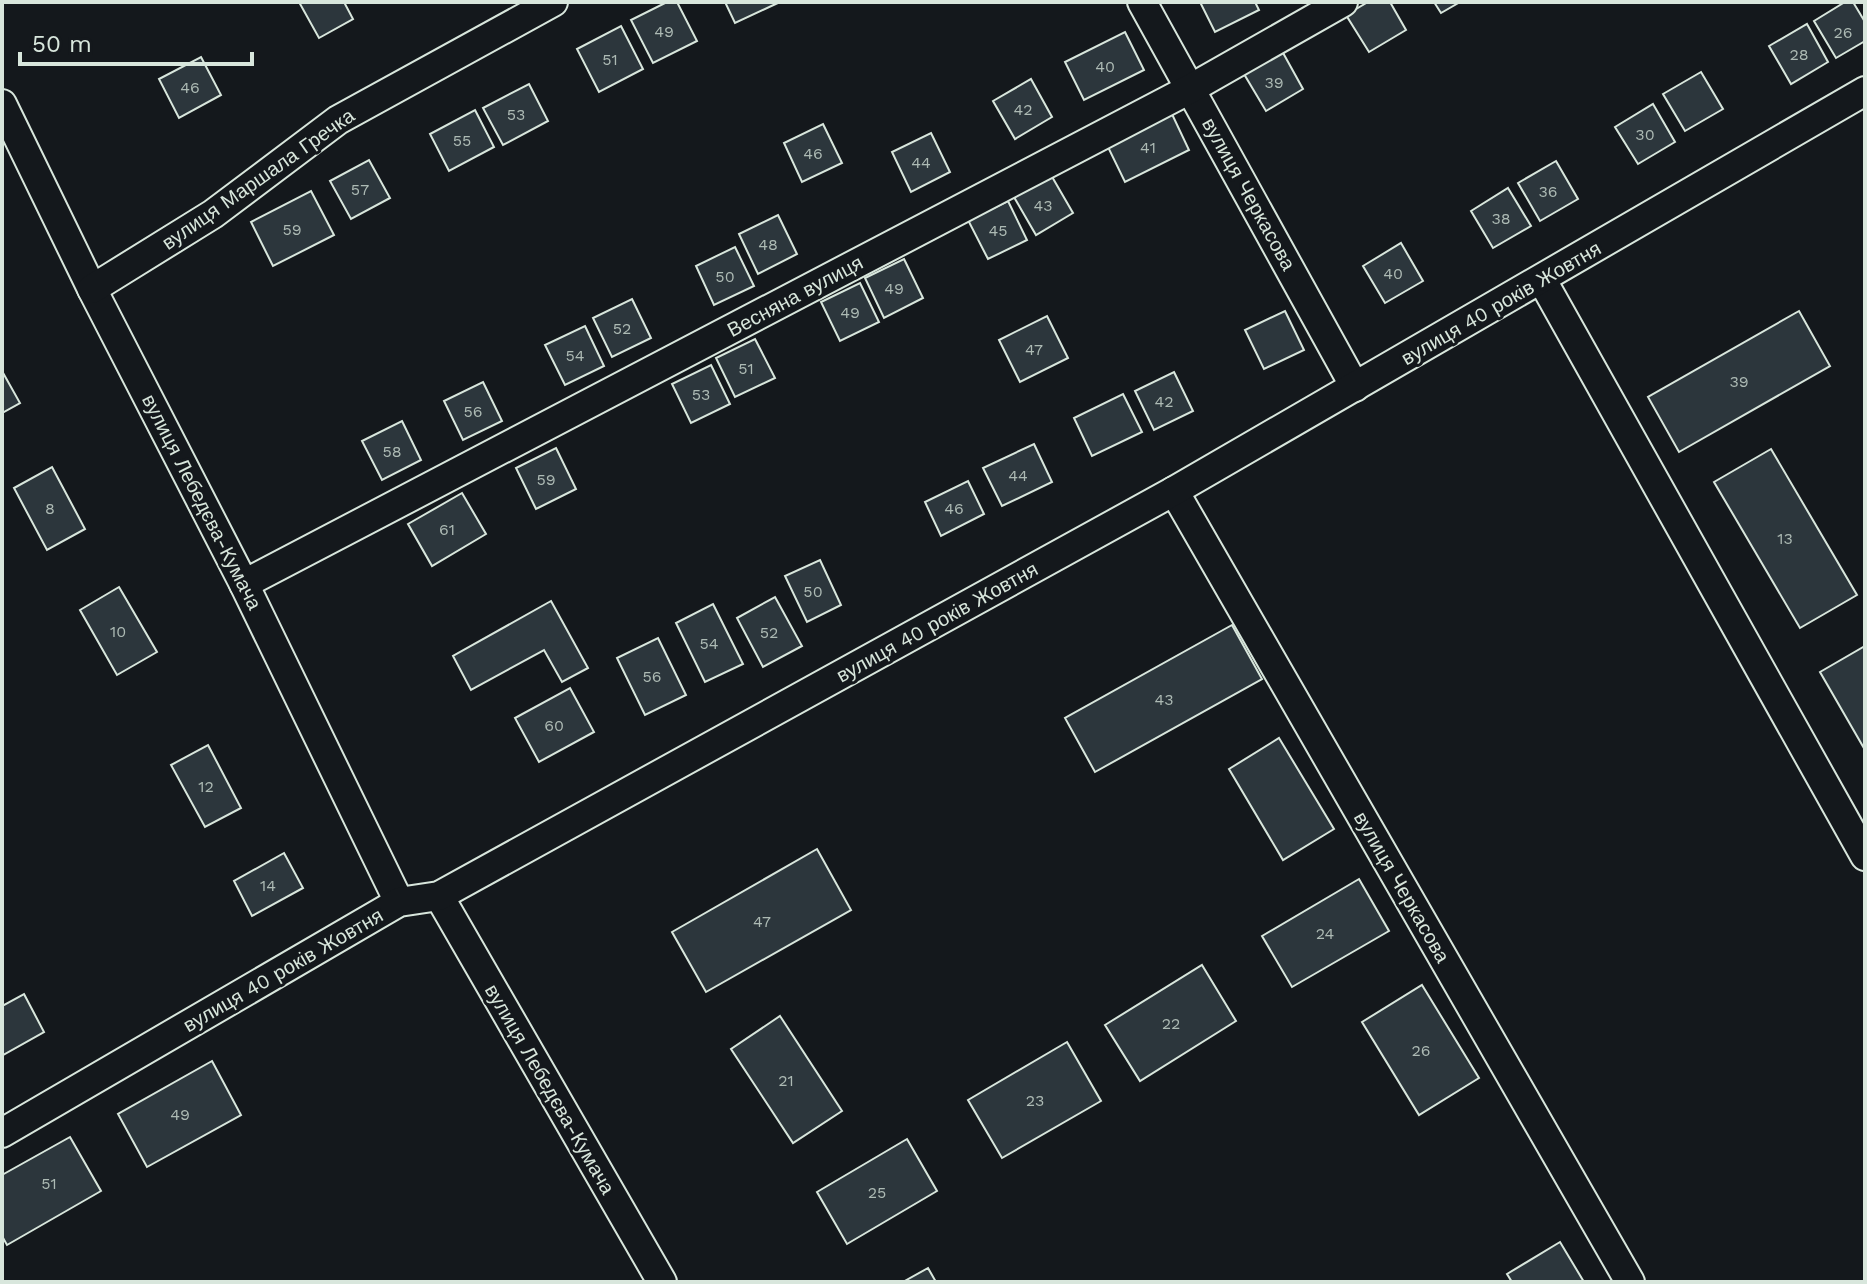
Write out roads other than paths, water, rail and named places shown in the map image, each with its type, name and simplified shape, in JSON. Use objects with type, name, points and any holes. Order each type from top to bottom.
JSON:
[{"type":"street","name":"вулиця Маршала Гречка","points":[[92,289],[213,214],[338,120],[553,2]]},
{"type":"street","name":"вулиця Черкасова","points":[[1142,2],[1355,387]]},
{"type":"street","name":"Весняна вулиця","points":[[244,584],[1190,89],[1343,2]]},
{"type":"street","name":"вулиця 40 років Жовтня","points":[[2,1133],[399,902],[439,896],[1174,491],[1861,102]]},
{"type":"street","name":"вулиця Лебедєва-Кумача","points":[[2,104],[92,289],[244,584],[399,902]]},
{"type":"street","points":[[1542,280],[1865,856]]},
{"type":"street","name":"вулиця Черкасова","points":[[1174,491],[1630,1282]]},
{"type":"street","name":"вулиця Лебедєва-Кумача","points":[[439,896],[662,1282]]}]
